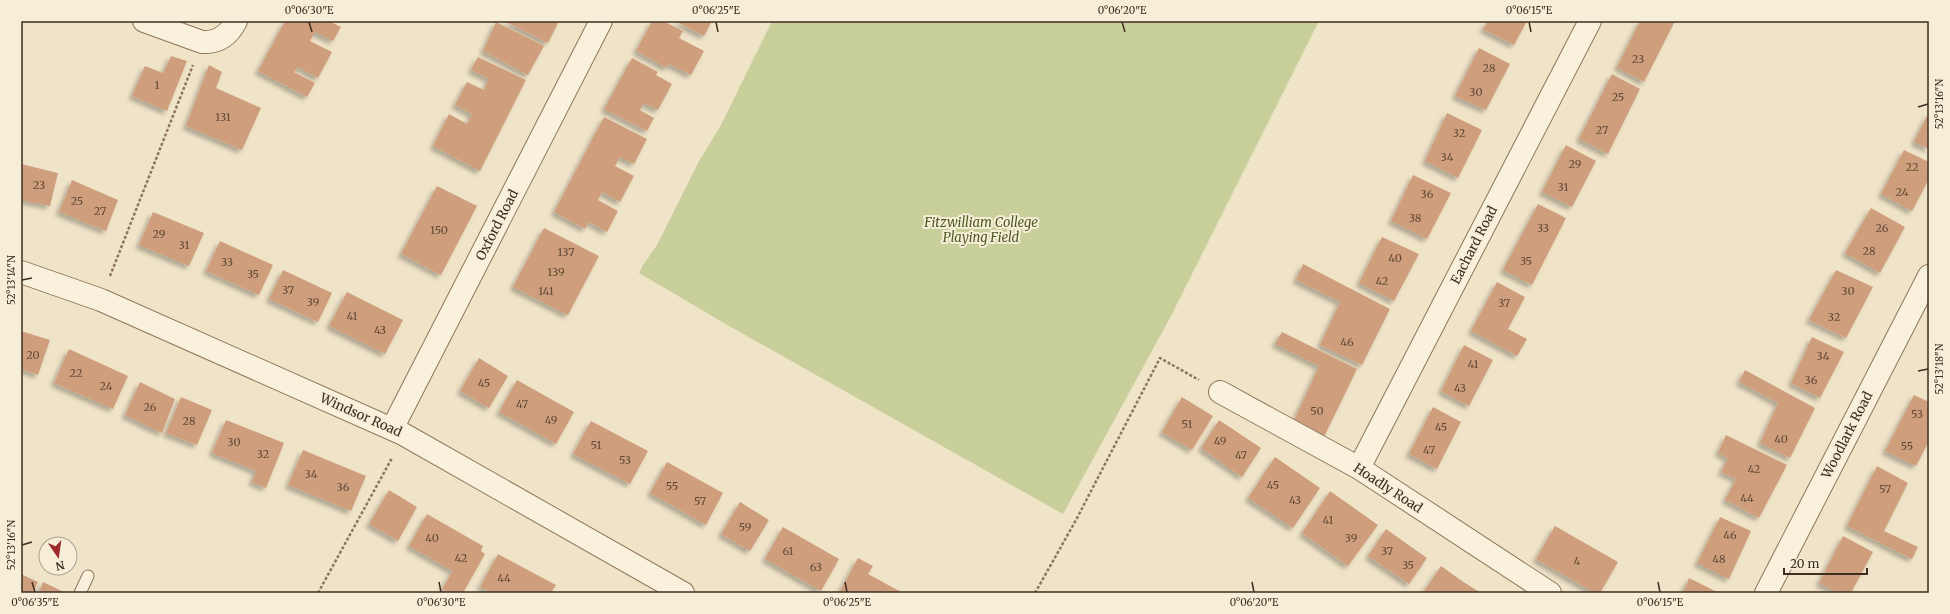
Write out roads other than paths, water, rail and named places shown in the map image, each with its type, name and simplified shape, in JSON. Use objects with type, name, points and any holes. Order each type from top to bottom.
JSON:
[{"type":"street","points":[[144,21],[202,42],[209,42],[224,37],[231,31],[236,21]]},
{"type":"street","name":"Oxford Road","points":[[398,431],[601,21]]},
{"type":"street","name":"Eachard Road","points":[[1359,468],[1590,21]]},
{"type":"street","name":"Windsor Road","points":[[21,272],[101,300],[398,431],[683,593]]},
{"type":"street","name":"Woodlark Road","points":[[1766,593],[1929,276]]},
{"type":"street","name":"Hoadly Road","points":[[1220,392],[1359,468],[1550,593]]},
{"type":"lane","points":[[80,593],[88,576]]},
{"type":"park label","name":"Fitzwilliam College Playing Field","points":[[981,230]]}]
